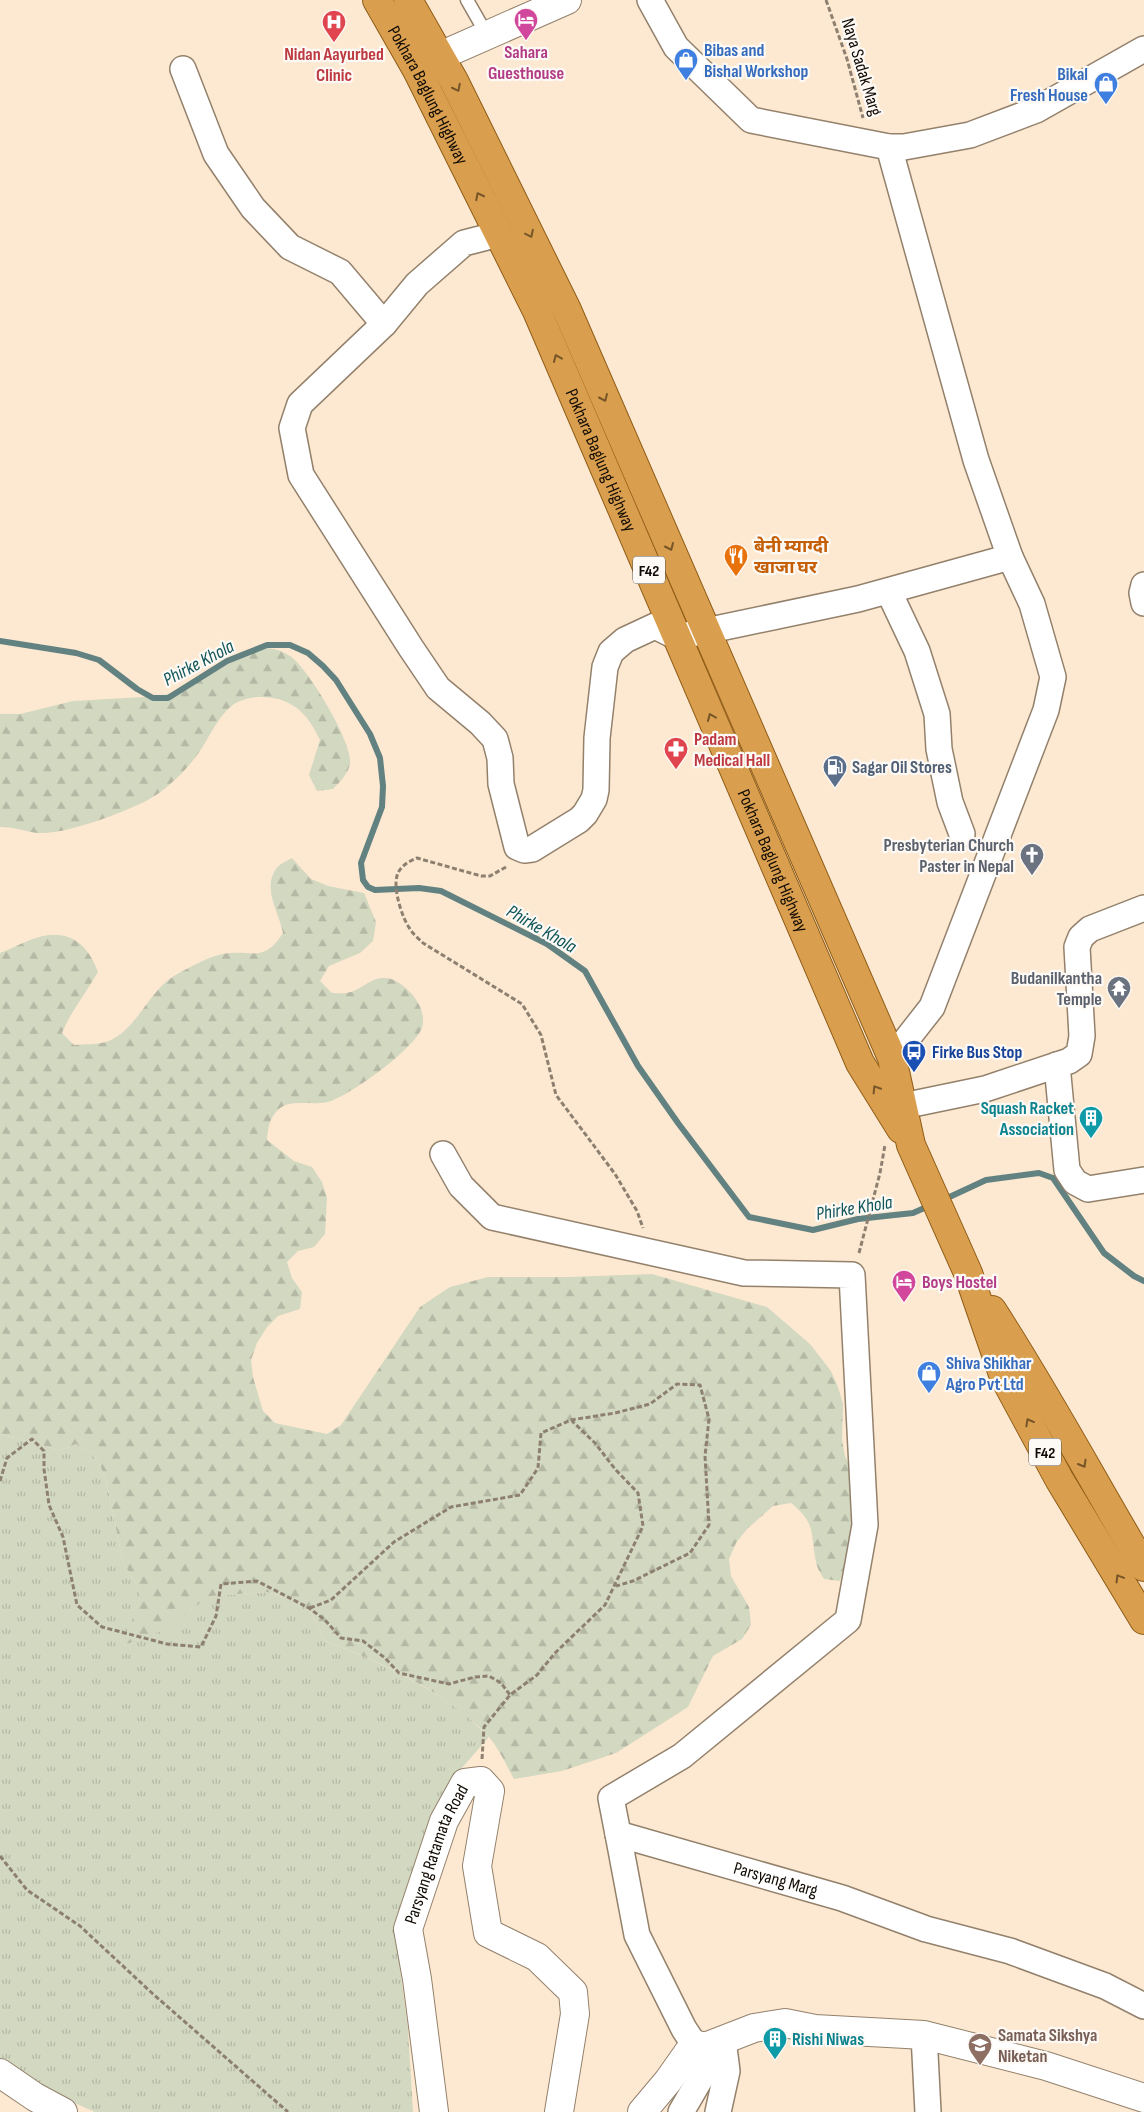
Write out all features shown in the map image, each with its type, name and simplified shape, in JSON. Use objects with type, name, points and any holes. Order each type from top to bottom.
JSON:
[{"type":"highway","name":"Pokhara Baglung Highway","points":[[377,0],[417,70],[536,312],[678,637],[860,1063],[911,1145]]},
{"type":"highway","name":"Pokhara Baglung Highway","points":[[408,0],[440,56],[567,310],[892,1058],[903,1106]]},
{"type":"highway","name":"F42","points":[[903,1106],[911,1145],[968,1273],[1004,1377],[1059,1479],[1144,1620]]},
{"type":"highway","name":"F42","points":[[968,1273],[1030,1369],[1081,1461],[1144,1567]]},
{"type":"street","points":[[440,56],[487,35],[529,12],[567,0]]},
{"type":"street","points":[[650,0],[676,48],[751,120],[880,145],[904,147],[970,135],[1036,110],[1144,48]]},
{"type":"street","points":[[183,69],[216,154],[253,208],[290,247],[340,272],[384,324]]},
{"type":"street","points":[[880,145],[976,460],[1010,557],[1032,604],[1053,677],[1046,710],[932,1007],[892,1058]]},
{"type":"street","points":[[499,234],[464,243],[417,284],[384,324],[300,404],[292,428],[301,475],[375,592],[438,688],[480,723],[495,739],[500,758],[501,784],[509,823],[517,847],[524,850],[532,849],[578,820],[585,814],[594,799],[598,738],[606,667],[612,652],[625,640],[655,626],[678,637],[889,592],[1010,557]]},
{"type":"street","points":[[1144,585],[1142,593],[1144,603]]},
{"type":"street","points":[[889,592],[917,651],[937,714],[939,748],[950,802],[962,834]]},
{"type":"street","points":[[903,1106],[985,1089],[1069,1061],[1079,1054],[1082,1036],[1077,947],[1081,937],[1090,929],[1144,908]]},
{"type":"street","points":[[1057,1065],[1067,1170],[1075,1182],[1088,1189],[1144,1180]]},
{"type":"street","points":[[443,1154],[461,1186],[492,1217],[744,1273],[852,1275],[865,1525],[848,1620],[682,1756],[611,1798],[637,1935],[684,2029],[694,2044],[705,2047],[733,2034],[754,2028],[785,2023],[815,2029],[924,2035],[1046,2066],[1144,2098]]},
{"type":"street","name":"Parsyang Ratamata Road","points":[[434,2112],[417,1979],[408,1929],[444,1821],[465,1783],[481,1781],[490,1791],[477,1866],[488,1932],[537,1958],[573,1992],[575,2014],[559,2112]]},
{"type":"street","name":"Parsyang Marg","points":[[618,1834],[842,1898],[926,1929],[1010,1951],[1105,1986],[1144,2006]]},
{"type":"street","points":[[924,2035],[928,2112]]},
{"type":"street","points":[[681,2112],[723,2040]]},
{"type":"street","points":[[718,2112],[727,2070],[723,2040]]},
{"type":"street","points":[[642,2112],[668,2081],[694,2044]]},
{"type":"street","points":[[0,2073],[35,2097],[63,2112]]},
{"type":"lane","points":[[467,0],[487,35]]},
{"type":"path","name":"Naya Sadak Marg","points":[[826,0],[880,145]]},
{"type":"path","points":[[524,850],[512,864],[490,876],[481,876],[417,858],[402,867],[397,874],[396,883],[400,904],[410,930],[423,944],[522,1004],[541,1035],[556,1095],[620,1181],[637,1211],[652,1252]]},
{"type":"path","points":[[859,1251],[880,1173]]},
{"type":"path","points":[[309,1608],[331,1600],[394,1542],[451,1507],[520,1495],[538,1468],[541,1433],[571,1420],[615,1414],[650,1404],[677,1384],[700,1385],[709,1419],[705,1456],[709,1525],[690,1553],[633,1581],[616,1586]]},
{"type":"path","points":[[481,1781],[484,1727],[510,1695],[537,1675],[555,1653],[605,1605],[616,1586],[643,1526],[638,1493],[615,1469],[595,1443],[571,1420]]},
{"type":"path","points":[[0,1481],[7,1458],[32,1439],[44,1451],[44,1469],[49,1505],[62,1537],[77,1605],[102,1627],[167,1644],[200,1646],[216,1616],[221,1584],[257,1581],[309,1608],[325,1620],[341,1638],[362,1641],[385,1658],[399,1673],[449,1684],[474,1677],[489,1676],[501,1683],[510,1695]]},
{"type":"path","points":[[0,1856],[27,1890],[80,1926],[153,1994],[288,2112]]},
{"type":"green space","points":[[257,647],[270,648],[282,652],[298,663],[317,689],[336,721],[348,750],[350,764],[344,776],[333,789],[317,791],[309,775],[320,740],[313,726],[304,715],[293,705],[278,699],[253,698],[238,702],[228,709],[187,768],[172,783],[146,801],[96,821],[56,832],[39,833],[0,827],[0,714],[20,714],[73,701],[161,696],[178,691],[206,671],[241,652]]},
{"type":"green space","points":[[292,858],[311,879],[328,886],[364,893],[376,922],[373,941],[360,953],[329,966],[320,981],[332,993],[349,993],[378,978],[394,980],[408,990],[417,1001],[421,1009],[423,1023],[422,1028],[407,1048],[367,1080],[341,1096],[325,1103],[297,1103],[284,1106],[276,1112],[270,1123],[267,1140],[294,1161],[312,1167],[322,1182],[327,1198],[325,1234],[314,1247],[298,1251],[287,1262],[292,1278],[302,1292],[300,1309],[278,1316],[267,1327],[257,1343],[251,1360],[253,1377],[263,1411],[275,1423],[327,1434],[341,1425],[420,1307],[450,1287],[488,1277],[652,1274],[767,1307],[810,1344],[831,1371],[838,1387],[843,1404],[842,1440],[845,1456],[853,1472],[861,1505],[840,1581],[824,1579],[820,1573],[816,1562],[809,1523],[799,1510],[791,1503],[773,1506],[747,1529],[736,1543],[729,1559],[731,1576],[749,1607],[751,1625],[742,1639],[713,1656],[688,1707],[616,1753],[562,1771],[514,1779],[499,1751],[488,1736],[454,1706],[412,1680],[368,1658],[325,1641],[311,1612],[296,1601],[267,1592],[211,1596],[190,1610],[170,1628],[124,1645],[141,1592],[123,1562],[106,1480],[100,1465],[90,1452],[76,1444],[60,1450],[0,1434],[0,953],[43,936],[63,936],[78,942],[90,955],[98,972],[62,1033],[74,1045],[96,1044],[109,1041],[128,1028],[157,991],[174,976],[218,955],[263,952],[276,943],[283,933],[271,893],[272,877],[279,866]]},
{"type":"green space","points":[[0,1434],[60,1450],[76,1444],[90,1452],[100,1465],[106,1480],[123,1562],[141,1592],[125,1645],[190,1610],[211,1596],[267,1592],[296,1601],[311,1612],[325,1641],[361,1655],[413,1680],[461,1711],[489,1737],[461,1769],[434,1812],[397,1915],[399,1960],[408,2029],[413,2112],[95,2112],[49,2092],[0,2060]]},
{"type":"waterway","name":"Phirke Khola","points":[[0,641],[76,653],[99,660],[137,689],[153,698],[168,698],[227,661],[267,645],[290,645],[308,653],[336,680],[370,734],[380,758],[383,786],[382,807],[361,863],[363,880],[368,887],[375,890],[419,888],[441,891],[547,944],[585,971],[638,1066],[678,1123],[749,1217],[813,1230],[858,1219],[913,1213],[931,1205]]},
{"type":"waterway","name":"Phirke Khola","points":[[943,1200],[986,1180],[1039,1173],[1053,1178],[1104,1253],[1134,1276],[1144,1281]]},
{"type":"place","name":"Sahara Guesthouse","points":[[526,41]]},
{"type":"place","name":"Nidan Aayurbed Clinic","points":[[334,43]]},
{"type":"place","name":"Bibas and Bishal Workshop","points":[[686,81]]},
{"type":"place","name":"Bikal Fresh House","points":[[1106,105]]},
{"type":"place","name":"बेनी म्याग्दी खाजा घर","points":[[736,577]]},
{"type":"place","name":"Padam Medical Hall","points":[[676,770]]},
{"type":"place","name":"Sagar Oil Stores","points":[[835,788]]},
{"type":"place","name":"Presbyterian Church Paster in Nepal","points":[[1032,876]]},
{"type":"place","name":"Budanilkantha Temple","points":[[1119,1009]]},
{"type":"place","name":"Firke Bus Stop","points":[[914,1073]]},
{"type":"place","name":"Squash Racket Association","points":[[1091,1139]]},
{"type":"place","name":"Boys Hostel","points":[[904,1303]]},
{"type":"place","name":"Shiva Shikhar Agro Pvt Ltd","points":[[929,1394]]},
{"type":"place","name":"Rishi Niwas","points":[[775,2060]]},
{"type":"place","name":"Samata Sikshya Niketan","points":[[980,2066]]}]
